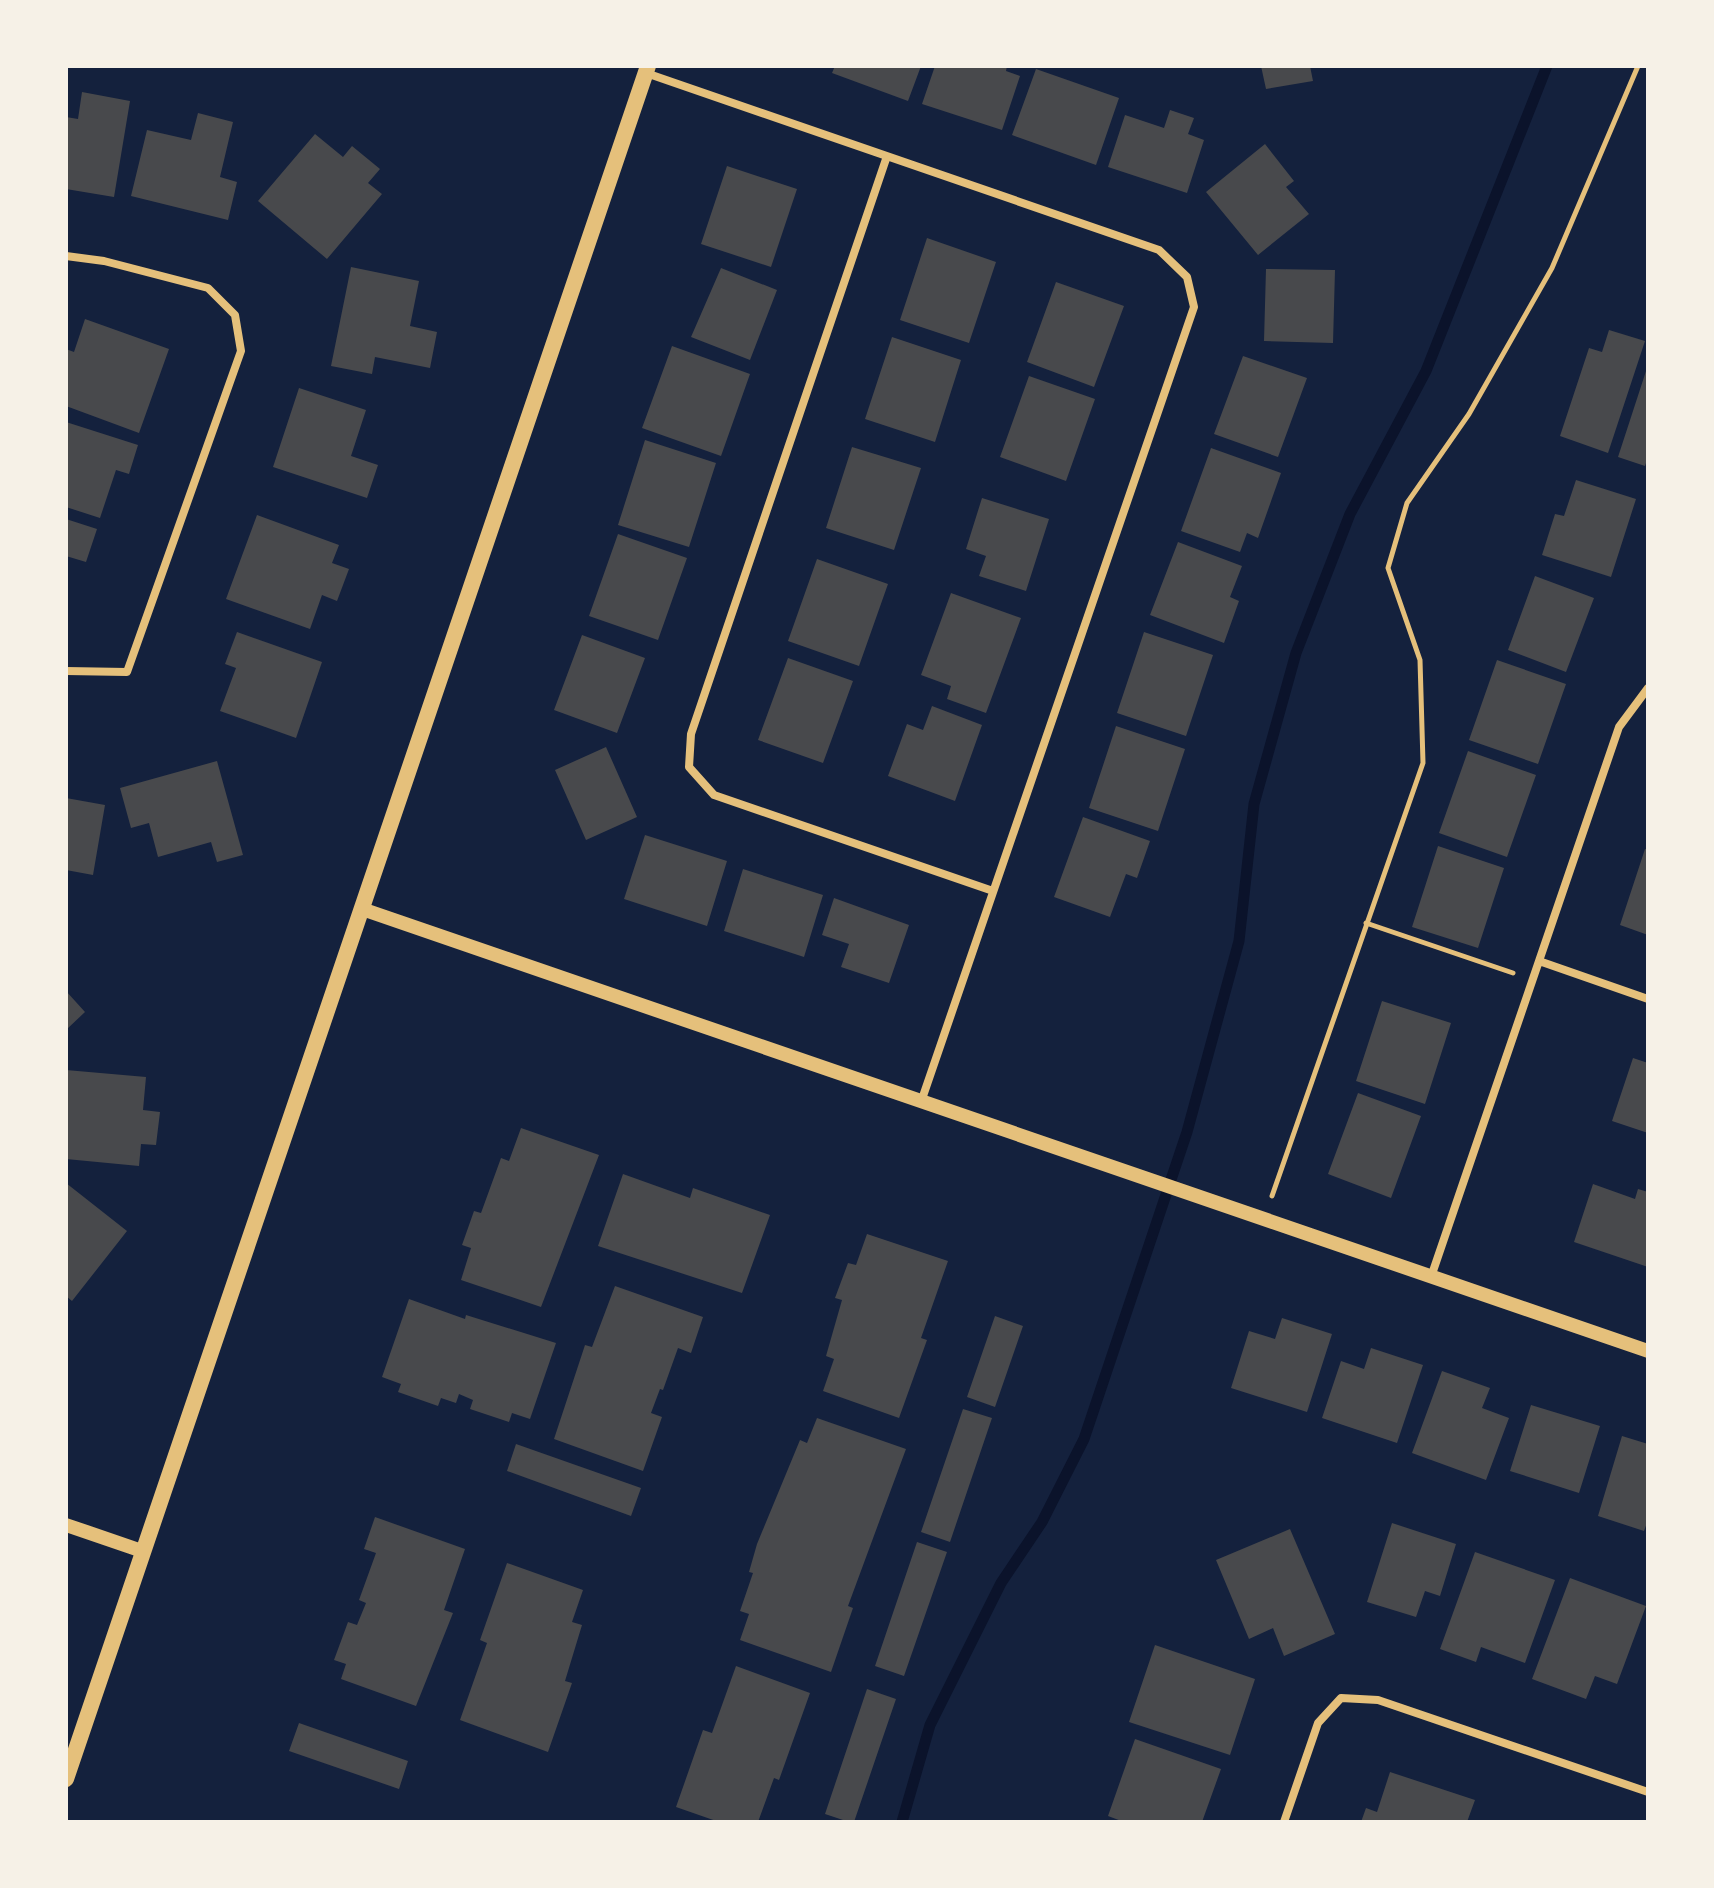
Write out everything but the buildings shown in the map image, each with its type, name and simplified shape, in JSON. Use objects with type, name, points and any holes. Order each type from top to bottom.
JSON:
[{"type":"main road","points":[[66,1779],[647,69]]},
{"type":"street","points":[[647,69],[886,159],[1159,250],[1187,277],[1194,307],[921,1102]]},
{"type":"street","points":[[886,159],[691,734],[689,767],[714,795],[993,891]]},
{"type":"street","points":[[66,256],[104,261],[208,288],[235,315],[241,351],[127,672],[66,671]]},
{"type":"street","points":[[1431,1277],[1619,727],[1648,688]]},
{"type":"street","points":[[362,909],[1648,1351]]},
{"type":"street","points":[[1539,961],[1648,999]]},
{"type":"street","points":[[66,1525],[142,1551]]},
{"type":"street","points":[[1284,1822],[1318,1723],[1341,1698],[1378,1700],[1648,1792]]},
{"type":"path","points":[[1264,1220],[1423,763],[1420,660],[1388,568],[1407,503],[1469,414],[1552,268],[1638,66]]},
{"type":"path","points":[[1366,923],[1533,979]]},
{"type":"waterway","points":[[902,1822],[930,1725],[1001,1583],[1042,1522],[1084,1439],[1187,1132],[1239,941],[1254,804],[1296,653],[1350,514],[1426,371],[1547,66]]}]
